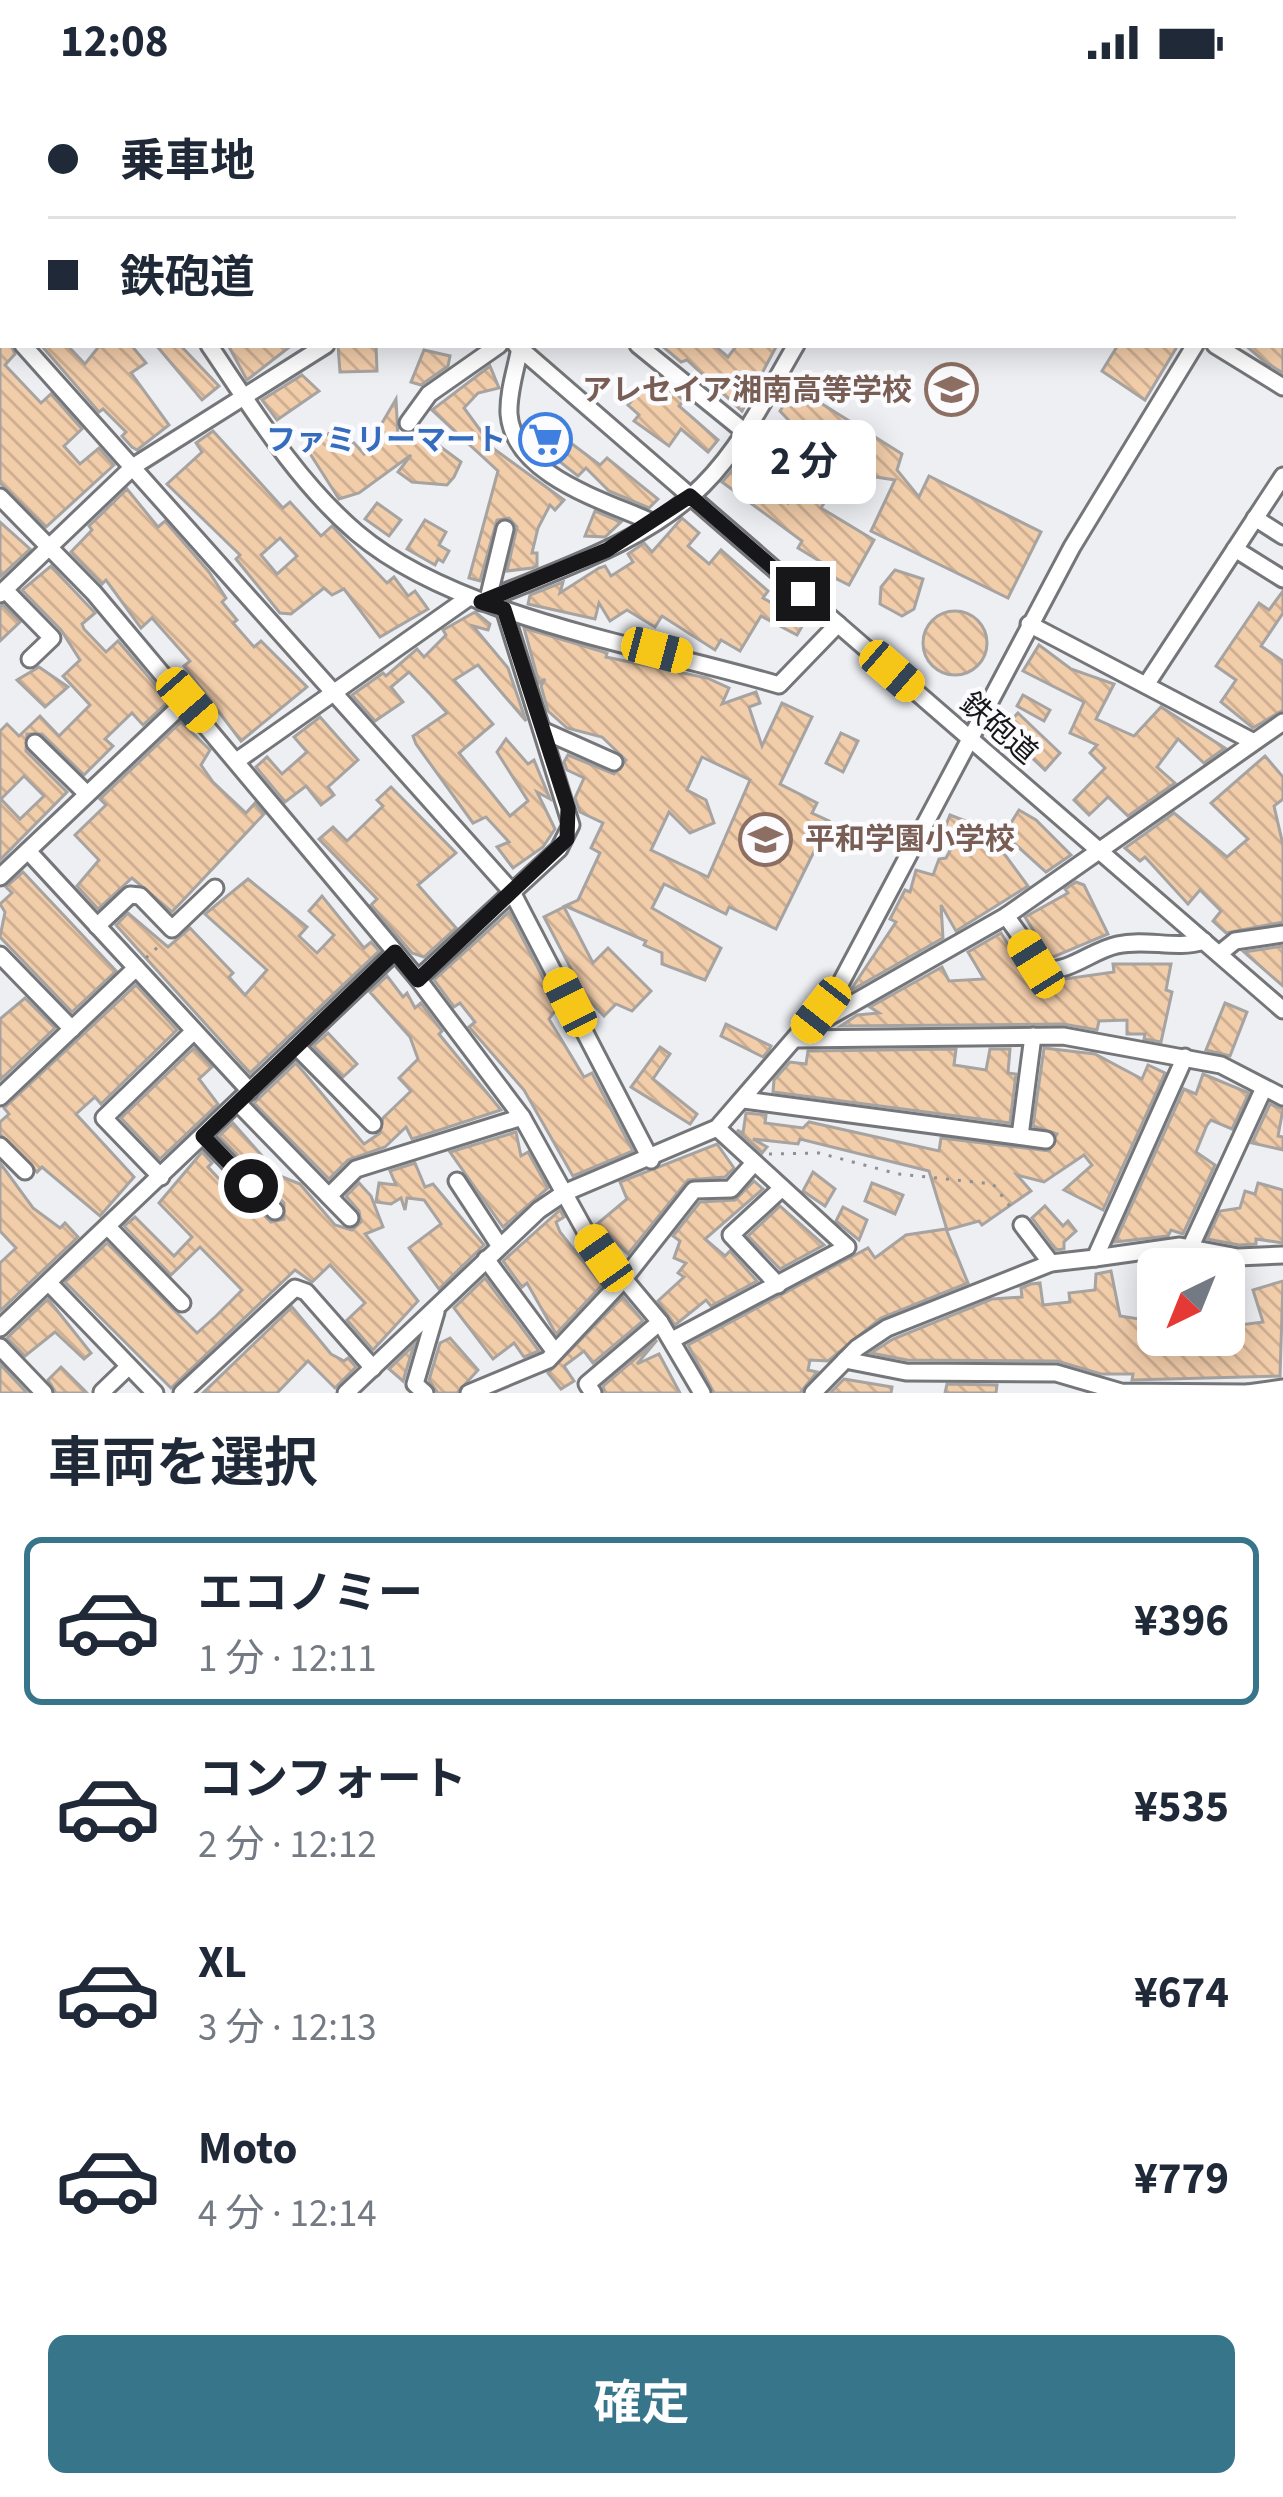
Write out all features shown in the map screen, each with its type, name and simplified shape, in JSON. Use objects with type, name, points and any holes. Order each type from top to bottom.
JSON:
[{"type":"street","points":[[26,348],[512,892],[651,1160]]},
{"type":"street","points":[[211,348],[327,505],[359,535],[400,564],[479,599],[779,686],[838,624]]},
{"type":"street","points":[[30,659],[52,638],[3,592],[54,548],[134,466],[246,400],[322,348]]},
{"type":"street","points":[[408,423],[429,394],[495,348]]},
{"type":"street","points":[[518,348],[509,420],[526,454],[542,468],[654,524]]},
{"type":"street","name":"鉄砲道","points":[[519,348],[1283,1010]]},
{"type":"street","points":[[642,348],[745,432]]},
{"type":"street","points":[[238,760],[331,692],[479,599],[607,550],[654,524],[690,496],[745,432],[791,348]]},
{"type":"street","points":[[346,1393],[499,1245],[564,1192],[651,1160],[717,1128],[800,1036],[860,951],[973,741],[1028,625],[1193,348]]},
{"type":"street","points":[[1220,348],[1283,387]]},
{"type":"street","points":[[1146,685],[1283,476]]},
{"type":"street","points":[[0,497],[54,548],[187,700],[418,980],[522,1117],[564,1192],[623,1280],[672,1340],[702,1393]]},
{"type":"street","points":[[1255,518],[1283,536]]},
{"type":"street","points":[[479,599],[505,529]]},
{"type":"street","points":[[1235,548],[1283,579]]},
{"type":"street","points":[[418,980],[560,849],[571,825],[504,609]]},
{"type":"street","points":[[1028,625],[1250,740]]},
{"type":"street","points":[[0,878],[187,700]]},
{"type":"street","points":[[800,1036],[1006,916],[1101,852],[1250,740],[1283,722]]},
{"type":"street","points":[[542,730],[614,762]]},
{"type":"street","points":[[35,743],[87,794]]},
{"type":"street","points":[[28,851],[194,1031],[244,1097],[350,1218]]},
{"type":"street","points":[[97,926],[130,896],[140,896],[172,929],[215,888]]},
{"type":"street","points":[[1006,916],[1045,970],[1055,971],[1113,946],[1139,941],[1185,947],[1204,941]]},
{"type":"street","points":[[1219,954],[1235,941],[1283,934]]},
{"type":"street","points":[[0,1328],[395,952]]},
{"type":"street","points":[[0,955],[71,1029]]},
{"type":"street","points":[[4,1086],[136,968]]},
{"type":"street","points":[[161,1177],[104,1118],[194,1031]]},
{"type":"street","points":[[800,1036],[1064,1036],[1221,1065],[1283,1097]]},
{"type":"street","points":[[1020,1136],[1033,1036]]},
{"type":"street","points":[[296,1046],[373,1124]]},
{"type":"street","points":[[1095,1258],[1185,1057]]},
{"type":"street","points":[[1191,1246],[1264,1088]]},
{"type":"street","points":[[744,1100],[1046,1140]]},
{"type":"street","points":[[329,1196],[356,1169],[522,1117]]},
{"type":"street","points":[[672,1340],[847,1247],[717,1128]]},
{"type":"street","points":[[203,1136],[275,1211]]},
{"type":"street","points":[[0,1146],[25,1171]]},
{"type":"street","points":[[469,1393],[555,1352],[623,1280],[694,1190],[731,1189],[756,1164]]},
{"type":"street","points":[[457,1180],[499,1245]]},
{"type":"street","points":[[778,1286],[731,1235],[782,1188]]},
{"type":"street","points":[[1022,1225],[1051,1263]]},
{"type":"street","points":[[108,1227],[182,1303]]},
{"type":"street","points":[[813,1393],[845,1360],[887,1328],[1051,1263],[1191,1246],[1238,1257],[1283,1255]]},
{"type":"street","points":[[486,1259],[555,1352]]},
{"type":"street","points":[[49,1283],[155,1393]]},
{"type":"street","points":[[182,1393],[295,1288],[374,1368]]},
{"type":"street","points":[[425,1393],[415,1384],[437,1309]]},
{"type":"street","points":[[592,1393],[586,1384],[659,1322]]},
{"type":"street","points":[[0,1347],[44,1393]]},
{"type":"street","points":[[845,1360],[906,1372],[1056,1373],[1090,1389],[1121,1392],[1248,1393],[1283,1388]]},
{"type":"street","points":[[102,1392],[128,1367]]},
{"type":"street","points":[[902,1393],[906,1372]]},
{"type":"path","points":[[136,968],[172,929]]},
{"type":"path","points":[[756,1164],[773,1151],[820,1153],[898,1174],[993,1184],[1022,1225]]},
{"type":"building","points":[[0,348],[12,348],[15,354],[5,365],[41,403],[51,394],[82,429],[64,446],[80,464],[99,448],[114,465],[46,527],[0,483]]},
{"type":"building","points":[[44,348],[70,348],[85,364],[98,348],[134,348],[146,363],[131,373],[169,425],[137,450],[103,409],[99,412]]},
{"type":"building","points":[[159,348],[183,348],[219,386],[202,400]]},
{"type":"building","points":[[230,348],[288,348],[247,380]]},
{"type":"building","points":[[338,348],[376,348],[377,371],[340,372]]},
{"type":"building","points":[[665,348],[718,348],[728,357],[735,348],[775,348],[742,411],[687,360],[681,362]]},
{"type":"building","points":[[1116,348],[1176,348],[1145,400],[1102,371]]},
{"type":"building","points":[[1249,348],[1283,348],[1283,373]]},
{"type":"building","points":[[424,350],[450,356],[448,366],[421,385],[411,382]]},
{"type":"building","points":[[490,366],[499,388],[478,393],[464,408],[494,449],[564,500],[555,510],[550,505],[538,528],[532,553],[537,553],[537,566],[532,568],[507,571],[517,527],[509,518],[497,520],[480,581],[469,578],[498,471],[432,410]]},
{"type":"building","points":[[654,374],[684,401],[679,406],[718,440],[708,452],[681,429],[669,446],[634,421],[639,415],[628,405]]},
{"type":"building","points":[[302,375],[319,391],[277,420],[262,400]]},
{"type":"building","points":[[795,387],[902,454],[897,470],[919,497],[929,476],[1041,532],[1008,598],[871,531],[895,480],[843,472],[821,508],[874,540],[849,585],[817,569],[821,562],[798,548],[802,541],[722,482],[745,456],[788,503],[805,474],[811,478],[824,458],[780,411]]},
{"type":"building","points":[[396,399],[398,438],[418,430],[461,462],[454,477],[447,485],[412,482],[398,472],[411,455],[359,493],[339,499],[307,449],[331,432],[344,450],[354,443],[364,454]]},
{"type":"building","points":[[539,419],[600,465],[607,458],[658,499],[649,508],[609,491],[586,468],[578,476],[554,457],[551,460],[527,432]]},
{"type":"building","points":[[213,431],[283,508],[290,502],[321,536],[332,526],[387,583],[394,577],[408,596],[415,591],[428,609],[380,637],[344,589],[332,595],[324,588],[291,614],[280,613],[236,559],[240,555],[167,484],[202,452],[196,443]],"holes":[[[280,538],[297,556],[277,574],[261,555]]]},
{"type":"building","points":[[127,489],[158,527],[165,521],[209,572],[226,598],[222,602],[237,620],[233,623],[254,647],[261,641],[307,687],[241,741],[184,666],[190,661],[152,618],[141,628],[106,580],[102,584],[71,552],[92,530],[89,526]]},
{"type":"building","points":[[377,503],[401,520],[389,536],[365,519]]},
{"type":"building","points":[[595,511],[621,522],[605,537],[585,536]]},
{"type":"building","points":[[682,518],[699,533],[688,546],[709,564],[721,550],[768,591],[763,598],[805,621],[797,635],[761,616],[740,651],[721,640],[715,650],[662,616],[655,627],[627,610],[610,621],[599,603],[595,619],[528,604],[530,595],[563,582],[560,593],[599,568],[605,566],[611,576],[633,562],[628,554],[644,543],[652,552]]},
{"type":"building","points":[[425,520],[446,532],[439,545],[449,551],[435,565],[407,549]]},
{"type":"building","points":[[0,522],[30,549],[0,577]]},
{"type":"building","points":[[51,566],[95,613],[82,624],[84,629],[106,652],[118,641],[169,701],[143,725],[132,713],[105,739],[113,746],[84,775],[42,734],[27,734],[26,751],[67,792],[0,860],[0,731],[7,724],[19,736],[40,716],[59,736],[90,705],[63,676],[80,660],[61,630],[22,590]],"holes":[[[24,776],[44,796],[20,819],[1,799]]]},
{"type":"building","points":[[895,570],[923,579],[914,609],[902,616],[880,604],[881,587]]},
{"type":"building","points":[[1283,591],[1283,613],[1261,646],[1283,661],[1283,710],[1253,728],[1221,702],[1236,680],[1216,666],[1259,603],[1269,610]]},
{"type":"building","points":[[0,606],[20,622],[0,641]]},
{"type":"building","points":[[955,611],[978,620],[987,643],[978,666],[955,675],[932,666],[923,643],[932,620]]},
{"type":"building","points":[[475,612],[490,624],[488,630],[473,626],[508,668],[526,721],[478,665],[454,680],[493,724],[459,753],[510,816],[528,801],[497,752],[506,739],[528,764],[534,760],[550,799],[537,792],[555,829],[543,847],[513,868],[497,847],[509,842],[486,817],[473,823],[416,744],[413,736],[447,713],[431,695],[409,672],[391,687],[403,702],[375,721],[352,695],[383,673],[386,676],[417,649],[424,657],[446,635],[443,630]]},
{"type":"building","points":[[524,628],[607,653],[606,657],[707,678],[729,688],[722,704],[756,692],[760,703],[749,707],[762,746],[782,703],[812,717],[780,784],[817,803],[812,813],[829,821],[776,929],[729,907],[726,914],[664,884],[652,908],[721,948],[705,980],[662,964],[662,953],[644,945],[646,941],[565,906],[578,900],[600,853],[591,848],[603,823],[580,812],[575,798],[584,778],[567,770],[564,762],[568,755],[614,774],[626,760],[602,737],[567,728],[548,711],[541,686],[545,679],[539,683]],"holes":[[[702,757],[750,780],[708,877],[651,850],[669,812],[690,833],[714,823],[706,800],[687,790]]]},
{"type":"building","points":[[1039,645],[1071,669],[1114,684],[1096,719],[1134,736],[1161,707],[1225,748],[1204,763],[1178,739],[1157,767],[1175,783],[1128,816],[1108,797],[1089,815],[1074,800],[1105,768],[1090,753],[1097,745],[1070,733],[1084,702],[1023,671]]},
{"type":"building","points":[[39,667],[68,687],[45,707],[17,680]]},
{"type":"building","points":[[1023,695],[1050,710],[1044,721],[1017,706]]},
{"type":"building","points":[[1018,713],[1060,753],[1045,770],[1002,730]]},
{"type":"building","points":[[320,717],[358,760],[328,787],[334,795],[321,805],[306,786],[285,802],[256,767],[267,757],[282,774],[307,752],[294,737]]},
{"type":"building","points":[[181,722],[210,750],[201,765],[213,782],[246,813],[255,803],[264,814],[172,912],[132,878],[98,909],[77,886],[99,860],[75,835],[106,805],[100,799]]},
{"type":"building","points":[[841,733],[858,741],[843,772],[826,763]]},
{"type":"building","points":[[1265,756],[1283,777],[1283,799],[1274,806],[1283,845],[1283,922],[1226,933],[1213,921],[1221,911],[1200,890],[1188,904],[1145,857],[1140,861],[1125,848],[1174,813],[1227,857],[1248,839],[1211,803]]},
{"type":"building","points":[[391,787],[456,853],[418,885],[456,928],[424,957],[412,953],[371,905],[377,899],[319,839],[333,827],[347,841],[383,806],[377,800]]},
{"type":"building","points":[[1019,810],[1071,855],[1046,872],[1004,834]]},
{"type":"building","points":[[950,815],[986,829],[1028,886],[956,931],[941,905],[943,938],[850,991],[896,922],[890,919],[905,890],[910,892],[916,870],[933,875],[939,859],[946,858],[958,836],[944,830]]},
{"type":"building","points":[[23,872],[116,971],[72,1012],[0,937],[5,912],[0,904],[12,893],[6,887]]},
{"type":"building","points":[[248,879],[307,927],[299,936],[317,953],[334,935],[309,911],[322,896],[364,948],[371,942],[379,951],[250,1073],[116,925],[128,913],[168,947],[190,928],[233,973],[229,977],[245,995],[267,970],[205,914]]},
{"type":"building","points":[[1076,882],[1084,885],[1108,934],[1051,958],[1025,917],[1068,893],[1065,889]]},
{"type":"building","points":[[564,907],[593,963],[608,948],[651,991],[632,1011],[616,1004],[604,1016],[575,986],[579,984],[544,917]]},
{"type":"building","points":[[509,912],[558,1007],[549,1019],[584,1077],[592,1073],[633,1151],[573,1176],[524,1090],[469,1027],[475,1022],[460,1003],[454,1007],[434,980]]},
{"type":"building","points":[[1001,933],[1017,959],[1021,957],[1044,982],[1114,972],[1113,964],[1171,964],[1166,990],[1172,992],[1161,1042],[1144,1039],[1145,1034],[1127,1034],[1127,1020],[1099,1021],[1097,1030],[1063,1024],[841,1026],[857,1015],[879,1013],[870,1007],[942,967],[949,981],[984,979],[968,952]]},
{"type":"building","points":[[1283,946],[1283,986],[1244,952]]},
{"type":"building","points":[[387,976],[403,997],[407,993],[415,1008],[421,1003],[442,1031],[439,1034],[501,1110],[412,1139],[406,1127],[385,1147],[348,1160],[329,1179],[254,1103],[296,1063],[364,1144],[380,1133],[383,1118],[411,1091],[399,1078],[418,1059],[410,1037],[370,992]]},
{"type":"building","points":[[136,985],[177,1030],[101,1104],[95,1097],[76,1114],[134,1177],[100,1216],[42,1167],[37,1172],[0,1134],[0,1122],[9,1114],[4,1108]]},
{"type":"building","points":[[25,998],[55,1028],[0,1080],[0,1019]]},
{"type":"building","points":[[1225,1003],[1247,1012],[1230,1056],[1206,1050]]},
{"type":"building","points":[[726,1024],[771,1046],[769,1050],[763,1057],[721,1036]]},
{"type":"building","points":[[328,1033],[357,1064],[343,1077],[313,1046]]},
{"type":"building","points":[[660,1047],[670,1054],[653,1079],[697,1114],[690,1124],[631,1087]]},
{"type":"building","points":[[194,1048],[212,1067],[199,1079],[218,1104],[160,1159],[121,1118]]},
{"type":"building","points":[[1044,1048],[1095,1054],[1142,1079],[1148,1065],[1165,1073],[1103,1210],[1064,1190],[1092,1165],[1084,1155],[1044,1182],[1017,1175],[1031,1191],[982,1225],[979,1221],[947,1230],[929,1171],[800,1139],[798,1144],[753,1139],[767,1147],[762,1153],[737,1130],[743,1133],[746,1113],[766,1115],[765,1123],[803,1128],[809,1122],[939,1151],[941,1138],[1049,1151],[1057,1134],[1033,1126]]},
{"type":"building","points":[[956,1049],[954,1065],[986,1070],[990,1049],[1010,1049],[1008,1073],[1016,1074],[1010,1123],[773,1092],[774,1080],[790,1062],[806,1064],[808,1051]]},
{"type":"building","points":[[1203,1074],[1249,1093],[1232,1129],[1211,1120],[1207,1125],[1196,1152],[1215,1165],[1183,1234],[1171,1230],[1168,1236],[1115,1242],[1184,1089],[1196,1094]]},
{"type":"building","points":[[1270,1104],[1283,1109],[1278,1136],[1283,1137],[1283,1150],[1252,1143]]},
{"type":"building","points":[[233,1123],[280,1176],[300,1184],[335,1225],[352,1230],[361,1222],[359,1211],[346,1196],[359,1183],[371,1196],[383,1227],[365,1234],[418,1301],[373,1350],[347,1320],[365,1303],[330,1265],[312,1282],[295,1270],[171,1388],[65,1282],[107,1243],[197,1333],[216,1316],[242,1290],[200,1247],[171,1275],[124,1226],[135,1217],[174,1256],[192,1237],[159,1203],[202,1152],[212,1163],[208,1167],[234,1195],[239,1191],[271,1222],[284,1219],[284,1203],[219,1136]]},
{"type":"building","points":[[516,1132],[521,1156],[528,1152],[548,1188],[503,1227],[450,1152]]},
{"type":"building","points":[[717,1144],[734,1168],[725,1177],[688,1180],[628,1254],[597,1224],[627,1199],[620,1182]]},
{"type":"building","points":[[0,1163],[33,1208],[60,1228],[65,1223],[78,1237],[0,1311],[0,1263],[16,1248],[0,1231]]},
{"type":"building","points":[[415,1163],[425,1187],[433,1184],[484,1245],[439,1289],[409,1248],[441,1224],[424,1200],[407,1198],[405,1210],[401,1198],[391,1204],[376,1202],[379,1183],[396,1185],[390,1171]]},
{"type":"building","points":[[813,1172],[835,1189],[825,1206],[803,1191]]},
{"type":"building","points":[[754,1181],[763,1189],[705,1239],[725,1256],[730,1251],[757,1281],[711,1306],[706,1300],[675,1325],[658,1301],[684,1277],[678,1273],[686,1263],[674,1258],[680,1241],[673,1236],[700,1202],[735,1200]]},
{"type":"building","points":[[872,1183],[903,1195],[895,1214],[865,1201]]},
{"type":"building","points":[[1258,1183],[1283,1190],[1283,1243],[1256,1239],[1256,1244],[1239,1245],[1207,1239],[1220,1211],[1240,1208],[1245,1191],[1255,1194]]},
{"type":"building","points":[[780,1206],[824,1245],[780,1269],[748,1236]]},
{"type":"building","points":[[1045,1206],[1063,1226],[1068,1221],[1076,1231],[1064,1242],[1064,1249],[1056,1250],[1032,1218]]},
{"type":"building","points":[[843,1207],[867,1220],[859,1240],[836,1221]]},
{"type":"building","points":[[560,1210],[564,1217],[556,1222],[560,1232],[602,1285],[556,1334],[527,1283],[522,1287],[503,1261]]},
{"type":"building","points":[[946,1229],[968,1283],[881,1318],[828,1361],[810,1360],[808,1370],[817,1372],[800,1393],[714,1393],[688,1345],[868,1248],[875,1258],[906,1235]]},
{"type":"building","points":[[1111,1271],[1120,1316],[1137,1319],[1137,1356],[1245,1356],[1245,1324],[1263,1322],[1253,1290],[1283,1281],[1280,1376],[1132,1380],[1133,1374],[1101,1374],[1057,1361],[907,1360],[871,1353],[893,1339],[992,1299],[1022,1297],[1021,1288],[1031,1284],[1040,1283],[1043,1305],[1070,1302],[1069,1293],[1095,1290],[1096,1274]]},
{"type":"building","points":[[485,1278],[539,1351],[524,1357],[514,1343],[493,1359],[454,1308]]},
{"type":"building","points":[[623,1297],[643,1321],[593,1363],[584,1351],[564,1366],[574,1381],[561,1389],[548,1373]]},
{"type":"building","points":[[48,1299],[91,1353],[84,1359],[55,1332],[25,1356],[7,1338]]},
{"type":"building","points":[[292,1307],[331,1354],[344,1361],[348,1358],[356,1367],[335,1388],[308,1361],[277,1393],[203,1393]]},
{"type":"building","points":[[450,1338],[478,1370],[457,1393],[438,1393],[429,1380],[440,1343]]},
{"type":"building","points":[[657,1340],[637,1364],[659,1354],[680,1393],[605,1393],[603,1386]]},
{"type":"building","points":[[414,1345],[403,1381],[389,1369]]},
{"type":"building","points":[[0,1364],[27,1393],[0,1393]]},
{"type":"building","points":[[61,1367],[87,1393],[56,1393],[48,1380]]},
{"type":"building","points":[[844,1379],[892,1387],[891,1393],[830,1393]]},
{"type":"building","points":[[947,1384],[997,1385],[996,1393],[945,1393]]},
{"type":"place","name":"アレセイア湘南高等学校","points":[[951,390]]},
{"type":"place","name":"ファミリーマート","points":[[545,440]]},
{"type":"place","name":"平和学園小学校","points":[[766,839]]},
{"type":"route","points":[[251,1186],[203,1136],[395,952],[418,980],[567,839],[568,808],[504,609],[481,602],[607,550],[654,524],[690,496],[803,594]]}]
